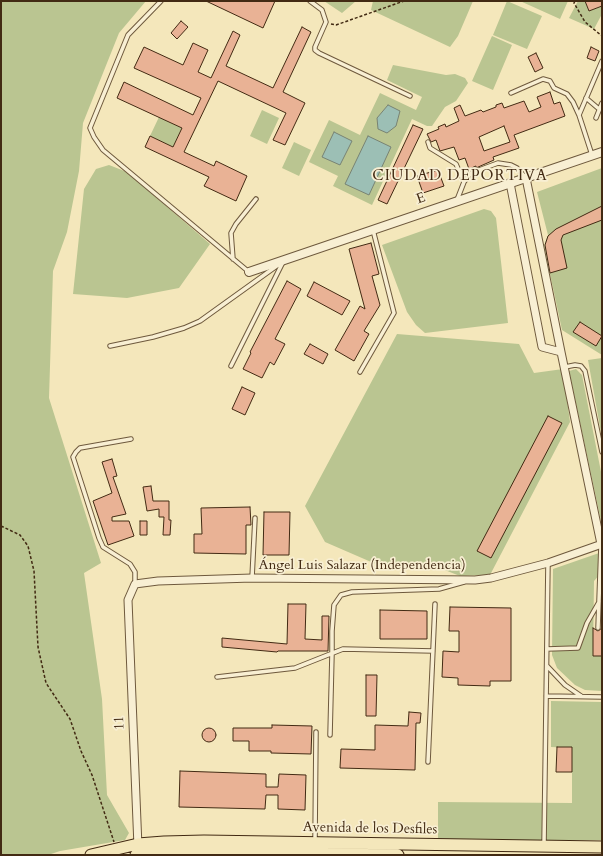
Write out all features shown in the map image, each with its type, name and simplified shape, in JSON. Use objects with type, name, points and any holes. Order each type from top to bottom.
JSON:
[{"type":"highway","name":"Avenida de los Desfiles","points":[[91,855],[115,849],[137,851],[164,842],[204,841],[398,855]]},
{"type":"highway","name":"Avenida de los Desfiles","points":[[315,848],[431,844],[544,851],[602,847]]},
{"type":"street","name":"E","points":[[249,272],[602,152]]},
{"type":"street","points":[[526,178],[564,367],[602,544]]},
{"type":"street","points":[[510,183],[542,347],[561,352]]},
{"type":"street","name":"Ángel Luis Salazar (Independencia)","points":[[135,584],[158,578],[475,580],[491,578],[548,562],[602,544]]},
{"type":"street","name":"11","points":[[135,584],[128,600],[137,851]]},
{"type":"lane","points":[[161,1],[128,35],[90,128],[103,150],[249,272]]},
{"type":"lane","points":[[310,1],[322,10],[326,22],[315,46],[319,53],[410,96]]},
{"type":"lane","points":[[578,115],[602,61]]},
{"type":"lane","points":[[512,93],[544,79],[550,82],[554,88],[567,94],[573,102],[592,156]]},
{"type":"lane","points":[[586,98],[599,109]]},
{"type":"lane","points":[[596,118],[602,103]]},
{"type":"lane","points":[[428,142],[430,148],[456,164],[464,182]]},
{"type":"lane","points":[[457,201],[464,182],[471,173],[498,163],[511,165],[517,168],[526,178]]},
{"type":"lane","points":[[233,259],[231,233],[236,224],[256,199]]},
{"type":"lane","points":[[360,372],[394,313],[373,230]]},
{"type":"lane","points":[[110,346],[153,337],[184,328],[200,321],[283,261]]},
{"type":"lane","points":[[231,366],[283,261]]},
{"type":"lane","points":[[564,367],[575,365],[581,366],[585,371],[602,452]]},
{"type":"lane","points":[[131,439],[80,448],[73,457],[101,542],[110,552],[130,564],[135,572],[135,584]]},
{"type":"lane","points":[[252,578],[255,518]]},
{"type":"lane","points":[[598,628],[602,544]]},
{"type":"lane","points":[[544,851],[548,562]]},
{"type":"lane","points":[[330,735],[332,630],[334,605],[341,595],[352,592],[439,589],[475,580]]},
{"type":"lane","points":[[547,649],[578,648],[587,623],[599,602]]},
{"type":"lane","points":[[428,762],[435,604]]},
{"type":"lane","points":[[216,677],[295,668],[343,649],[433,651]]},
{"type":"lane","points":[[547,666],[565,685],[582,697]]},
{"type":"lane","points":[[546,696],[602,696]]},
{"type":"lane","points":[[315,848],[316,732]]},
{"type":"path","points":[[336,25],[404,1]]},
{"type":"path","points":[[575,1],[574,3],[585,22],[602,36]]},
{"type":"path","points":[[1,526],[20,535],[28,546],[34,571],[38,647],[46,683],[70,718],[108,820],[113,835],[115,849]]},
{"type":"green space","points":[[1,1],[146,1],[119,33],[83,123],[79,171],[67,232],[53,271],[49,398],[101,563],[84,573],[102,699],[107,795],[129,833],[125,840],[60,851],[48,855],[1,855]]},
{"type":"green space","points":[[324,1],[356,1],[342,13]]},
{"type":"green space","points":[[373,1],[473,1],[458,36],[450,47],[371,10]]},
{"type":"green space","points":[[507,1],[542,16],[527,49],[493,35]]},
{"type":"green space","points":[[520,1],[568,1],[560,19]]},
{"type":"green space","points":[[578,1],[585,1],[589,11],[602,6],[602,14],[594,29],[569,18]]},
{"type":"green space","points":[[492,36],[512,45],[493,90],[472,81]]},
{"type":"green space","points":[[393,65],[446,75],[455,74],[465,78],[468,83],[456,101],[445,107],[432,126],[427,126],[412,119],[372,205],[333,186],[338,176],[309,162],[329,120],[360,135],[380,93],[416,110],[422,97],[387,80]]},
{"type":"green space","points":[[262,110],[279,118],[267,144],[250,136]]},
{"type":"green space","points":[[159,117],[182,128],[173,147],[150,136]]},
{"type":"green space","points":[[294,142],[311,150],[299,176],[282,168]]},
{"type":"green space","points":[[109,165],[127,172],[210,244],[179,288],[127,298],[73,294],[84,189],[96,169]]},
{"type":"green space","points":[[602,168],[602,355],[562,330],[544,246],[548,235],[537,192]]},
{"type":"green space","points":[[484,209],[491,211],[496,218],[508,323],[425,333],[416,325],[407,312],[382,245]]},
{"type":"green space","points":[[397,334],[519,344],[534,373],[563,369],[570,422],[490,575],[460,576],[437,567],[385,568],[325,542],[305,506]]},
{"type":"green space","points":[[602,358],[602,438],[588,360]]},
{"type":"green space","points":[[576,369],[582,375],[602,477],[601,521],[569,371]]},
{"type":"green space","points":[[602,552],[602,572],[594,581],[593,655],[602,656],[602,691],[585,690],[575,685],[557,668],[552,655],[553,569]]},
{"type":"green space","points":[[551,701],[602,702],[602,840],[438,840],[438,802],[572,803],[572,748],[551,747]]},
{"type":"water","points":[[388,105],[400,111],[396,126],[387,133],[378,129],[377,118]]},
{"type":"water","points":[[334,132],[352,141],[340,165],[322,157]]},
{"type":"water","points":[[368,136],[391,147],[369,195],[345,184]]},
{"type":"building","points":[[206,1],[275,1],[263,28]]},
{"type":"building","points":[[585,1],[602,1],[602,6],[589,11]]},
{"type":"building","points":[[181,21],[188,27],[177,39],[171,33]]},
{"type":"building","points":[[302,27],[311,32],[283,92],[305,103],[285,145],[273,140],[286,113],[218,81],[184,152],[214,166],[216,161],[247,176],[236,201],[204,186],[209,177],[145,147],[150,136],[173,147],[182,128],[117,98],[124,82],[193,115],[201,98],[134,68],[144,47],[183,65],[193,43],[208,50],[198,72],[211,78],[233,31],[240,35],[226,66],[273,88]]},
{"type":"building","points":[[591,47],[599,51],[595,61],[587,58]]},
{"type":"building","points":[[536,53],[543,68],[535,72],[528,57]]},
{"type":"building","points":[[550,92],[554,104],[560,102],[565,116],[514,135],[519,148],[493,157],[494,160],[476,168],[476,166],[469,169],[465,158],[459,160],[454,147],[440,151],[436,140],[431,142],[427,134],[439,129],[438,127],[445,124],[446,127],[459,121],[454,108],[460,105],[465,116],[481,110],[483,112],[502,103],[504,108],[524,101],[529,112],[541,107],[537,97]],"holes":[[[504,126],[510,142],[484,151],[479,137]]]},
{"type":"building","points":[[413,125],[423,129],[387,204],[378,200]]},
{"type":"building","points":[[438,170],[444,186],[423,193],[417,176]]},
{"type":"building","points":[[602,206],[602,220],[563,235],[561,240],[567,268],[550,273],[545,245],[548,236],[556,229]]},
{"type":"building","points":[[371,243],[379,274],[372,276],[380,305],[364,331],[369,334],[354,361],[335,350],[360,306],[365,309],[349,249]]},
{"type":"building","points":[[287,281],[301,289],[275,339],[285,344],[274,365],[270,362],[262,378],[243,369],[251,353],[250,352]]},
{"type":"building","points":[[314,282],[350,301],[342,315],[307,296]]},
{"type":"building","points":[[580,322],[602,336],[596,346],[573,332]]},
{"type":"building","points":[[310,344],[328,354],[323,364],[304,354]]},
{"type":"building","points":[[242,387],[255,393],[245,415],[232,409]]},
{"type":"building","points":[[548,416],[562,423],[491,558],[477,551]]},
{"type":"building","points":[[112,459],[117,476],[113,477],[126,514],[112,517],[112,521],[129,521],[134,536],[108,545],[93,501],[112,493],[102,462]]},
{"type":"building","points":[[151,486],[153,501],[169,501],[169,520],[171,520],[170,535],[163,535],[164,517],[159,517],[159,509],[147,511],[143,487]]},
{"type":"building","points":[[250,507],[251,525],[246,525],[246,554],[194,553],[194,534],[202,534],[201,508]]},
{"type":"building","points":[[264,512],[290,512],[289,555],[263,555]]},
{"type":"building","points":[[140,521],[147,521],[147,535],[140,535]]},
{"type":"building","points":[[288,604],[306,604],[305,639],[322,640],[322,616],[329,616],[328,651],[277,652],[222,647],[222,638],[287,644]]},
{"type":"building","points":[[450,607],[511,608],[511,681],[490,681],[490,686],[458,685],[458,678],[442,677],[443,651],[459,652],[459,631],[449,631]]},
{"type":"building","points":[[380,610],[427,611],[427,639],[380,639]]},
{"type":"building","points":[[593,628],[598,631],[602,628],[602,656],[593,656]]},
{"type":"building","points":[[366,675],[377,675],[376,716],[366,716]]},
{"type":"building","points":[[409,712],[421,713],[420,723],[416,723],[415,770],[340,768],[341,749],[375,750],[375,725],[408,726]]},
{"type":"building","points":[[272,725],[312,726],[311,754],[249,751],[249,741],[233,741],[233,728],[272,728]]},
{"type":"building","points":[[206,728],[212,728],[216,732],[216,738],[212,742],[206,742],[202,738],[202,732]]},
{"type":"building","points":[[557,747],[572,747],[572,772],[556,772]]},
{"type":"building","points":[[180,771],[266,774],[266,787],[278,787],[279,774],[306,775],[305,810],[278,809],[278,795],[266,795],[265,809],[179,807]]},
{"type":"district","name":"CIUDAD DEPORTIVA","points":[[460,177]]}]
